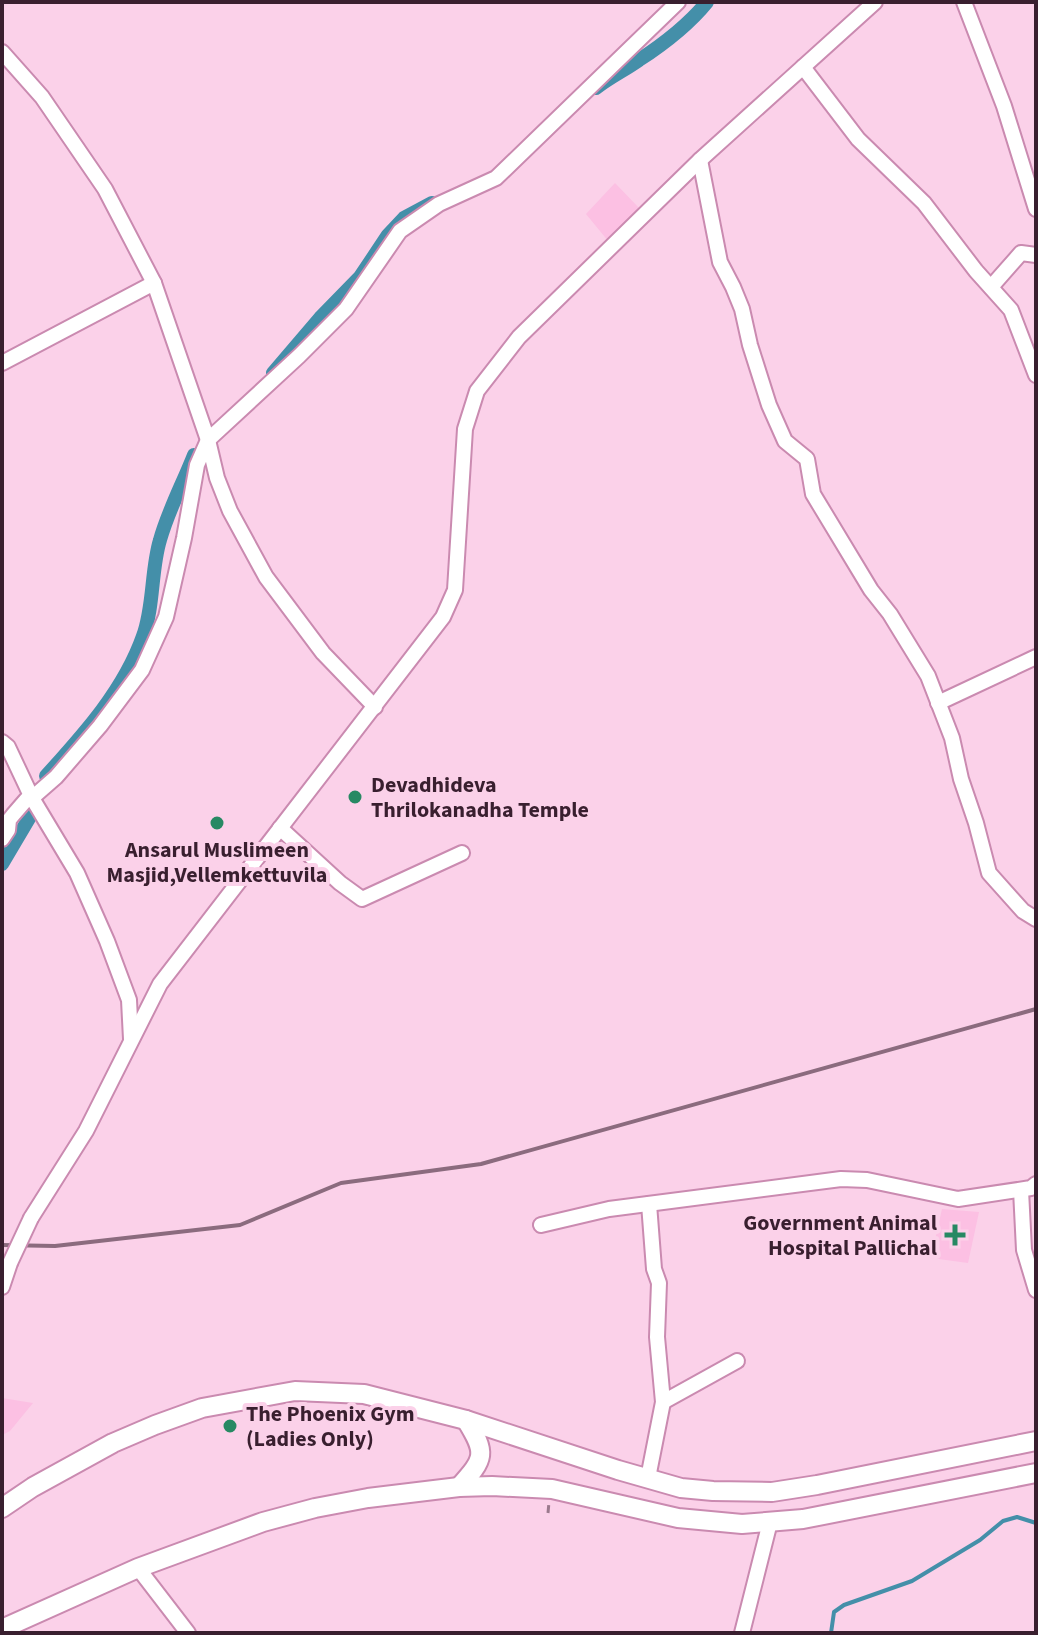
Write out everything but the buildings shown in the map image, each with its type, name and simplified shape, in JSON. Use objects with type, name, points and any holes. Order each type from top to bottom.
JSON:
[{"type":"main road","points":[[4,1504],[113,1443],[155,1425],[202,1408],[295,1391],[364,1394],[419,1401],[604,1466],[681,1488],[713,1491],[772,1492],[1036,1441]]},
{"type":"main road","points":[[459,1487],[474,1469],[481,1454],[479,1441],[466,1420]]},
{"type":"main road","points":[[2,1629],[138,1568],[263,1522],[368,1498],[459,1487],[552,1489],[678,1518],[742,1524],[803,1519],[1036,1473]]},
{"type":"street","points":[[2,839],[13,815],[26,800],[56,777],[142,670],[166,617],[197,465],[208,440],[346,309],[400,231],[439,204],[496,178],[678,2]]},
{"type":"street","points":[[2,1287],[31,1218],[86,1131],[160,984],[443,617],[455,590],[465,429],[477,391],[519,337],[700,160],[875,2]]},
{"type":"street","points":[[964,2],[1004,106],[1036,209]]},
{"type":"street","points":[[2,52],[42,97],[105,189],[154,283],[208,440],[217,478],[230,511],[266,577],[323,653],[375,707]]},
{"type":"street","points":[[803,67],[858,139],[924,203],[1011,310],[1036,375]]},
{"type":"street","points":[[700,160],[720,262],[742,309],[769,405],[785,441],[807,459],[813,494],[928,676],[952,738],[989,873],[1023,911],[1036,919]]},
{"type":"street","points":[[991,287],[1021,253],[1036,255]]},
{"type":"street","points":[[2,363],[154,283]]},
{"type":"street","points":[[938,703],[1036,657]]},
{"type":"street","points":[[4,747],[77,873],[107,941],[129,1000],[131,1040]]},
{"type":"street","points":[[280,828],[362,899],[462,853]]},
{"type":"street","points":[[541,1225],[609,1209],[841,1179],[867,1180],[958,1199],[1021,1190],[1036,1184]]},
{"type":"street","points":[[1021,1190],[1024,1250],[1036,1290]]},
{"type":"street","points":[[648,1478],[663,1402],[657,1337],[659,1283],[654,1269],[649,1204]]},
{"type":"street","points":[[663,1402],[737,1361]]},
{"type":"street","points":[[742,1633],[770,1522]]},
{"type":"street","points":[[138,1568],[188,1633]]},
{"type":"shaded area","points":[[615,183],[639,208],[609,242],[586,214]]},
{"type":"shaded area","name":"Government Animal Hospital Pallichal","points":[[942,1209],[979,1212],[968,1263],[931,1258]]},
{"type":"shaded area","points":[[2,1398],[33,1403],[10,1431],[2,1435]]},
{"type":"waterway","points":[[596,88],[666,41],[707,2]]},
{"type":"waterway","points":[[273,373],[360,277],[388,235],[404,218],[432,203]]},
{"type":"waterway","points":[[46,776],[102,710],[135,656],[147,625],[160,540],[194,455]]},
{"type":"waterway","points":[[2,864],[31,815]]},
{"type":"waterway","points":[[831,1633],[834,1612],[844,1605],[912,1581],[980,1540],[1003,1521],[1017,1517],[1036,1523]]},
{"type":"railway","points":[[2,1245],[55,1246],[240,1225],[341,1183],[481,1164],[1036,1009]]},
{"type":"place","name":"Devadhideva Thrilokanadha Temple","points":[[355,797]]},
{"type":"place","name":"Ansarul Muslimeen Masjid,Vellemkettuvila","points":[[217,823]]},
{"type":"place","name":"Government Animal Hospital Pallichal","points":[[955,1235]]},
{"type":"place","name":"The Phoenix Gym (Ladies Only)","points":[[230,1426]]}]
